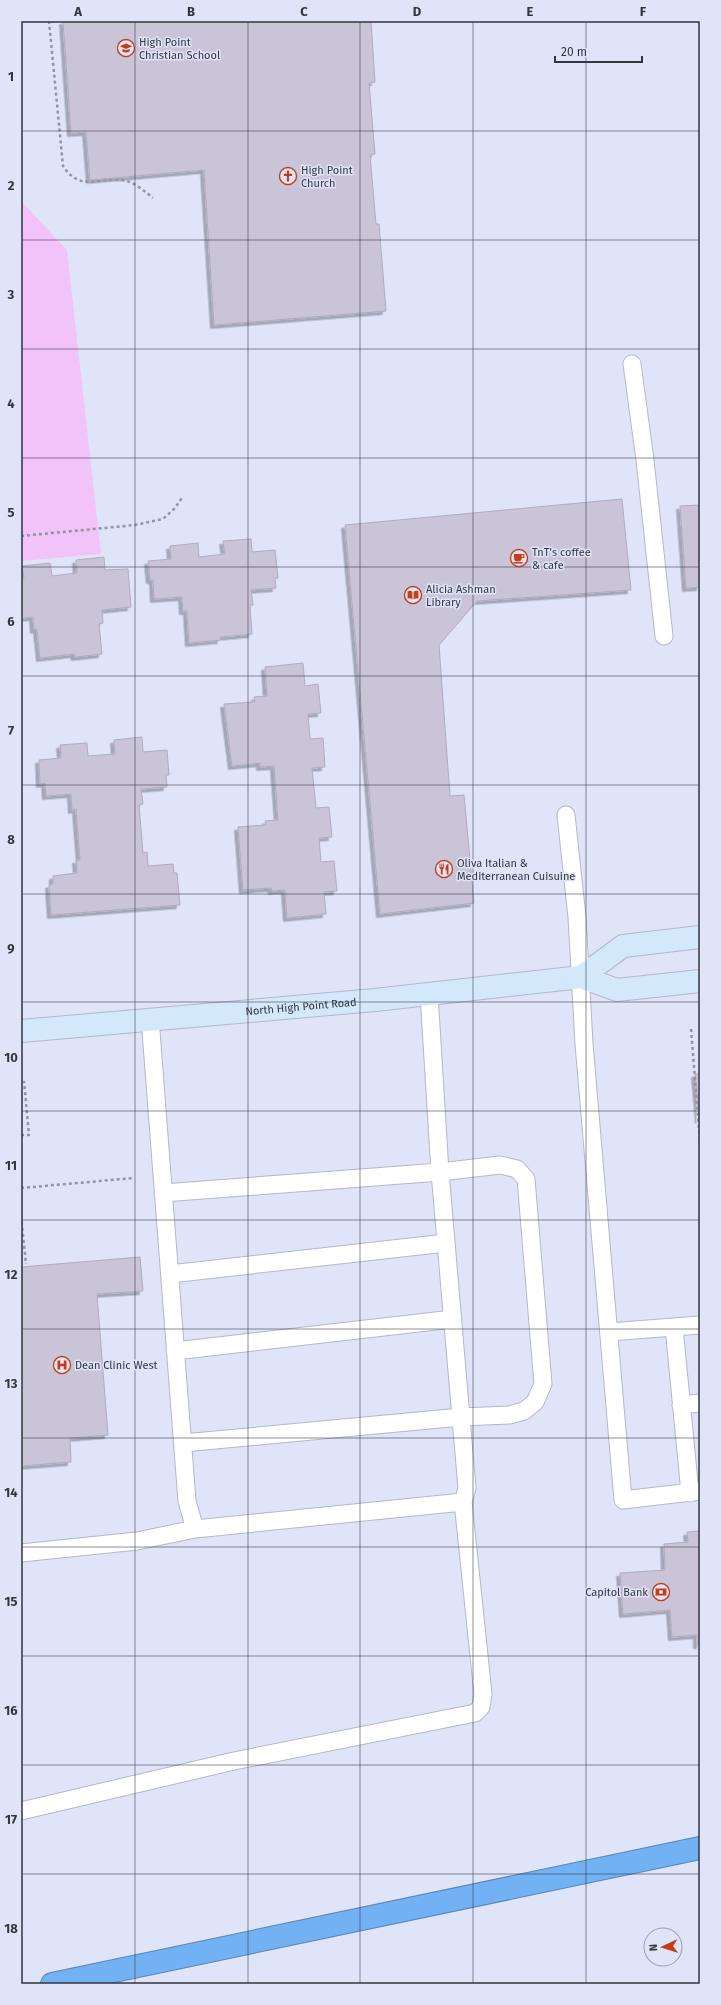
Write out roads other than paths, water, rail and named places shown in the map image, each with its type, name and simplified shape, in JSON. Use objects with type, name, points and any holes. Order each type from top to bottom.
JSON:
[{"type":"highway","points":[[52,1984],[700,1848]]},
{"type":"street","points":[[581,977],[623,946],[700,937]]},
{"type":"street","name":"North High Point Road","points":[[21,1031],[150,1018],[430,994],[581,977],[617,990],[700,981]]},
{"type":"lane","points":[[632,364],[645,460],[664,636]]},
{"type":"lane","points":[[566,816],[581,977],[584,1044],[623,1500],[695,1492],[681,1405],[674,1327]]},
{"type":"lane","points":[[21,1811],[234,1761],[475,1713],[481,1707],[483,1694],[463,1502],[467,1488],[440,1172],[430,994]]},
{"type":"lane","points":[[150,1018],[187,1501],[195,1529]]},
{"type":"lane","points":[[163,1193],[440,1172],[500,1165],[517,1169],[526,1179],[543,1384],[536,1402],[524,1411],[509,1416],[462,1417],[183,1443]]},
{"type":"lane","points":[[170,1274],[446,1243]]},
{"type":"lane","points":[[176,1351],[453,1319]]},
{"type":"lane","points":[[609,1332],[700,1325]]},
{"type":"lane","points":[[681,1405],[700,1403]]},
{"type":"lane","points":[[21,1553],[137,1541],[195,1529],[463,1502]]},
{"type":"place","name":"High Point Christian School","points":[[126,48]]},
{"type":"place","name":"High Point Church","points":[[288,176]]},
{"type":"place","name":"TnT's coffee & cafe","points":[[519,558]]},
{"type":"place","name":"Alicia Ashman Library","points":[[413,595]]},
{"type":"place","name":"Oliva Italian & Mediterranean Cuisuine","points":[[444,869]]},
{"type":"place","name":"Dean Clinic West","points":[[62,1365]]},
{"type":"place","name":"Capitol Bank","points":[[661,1592]]}]
